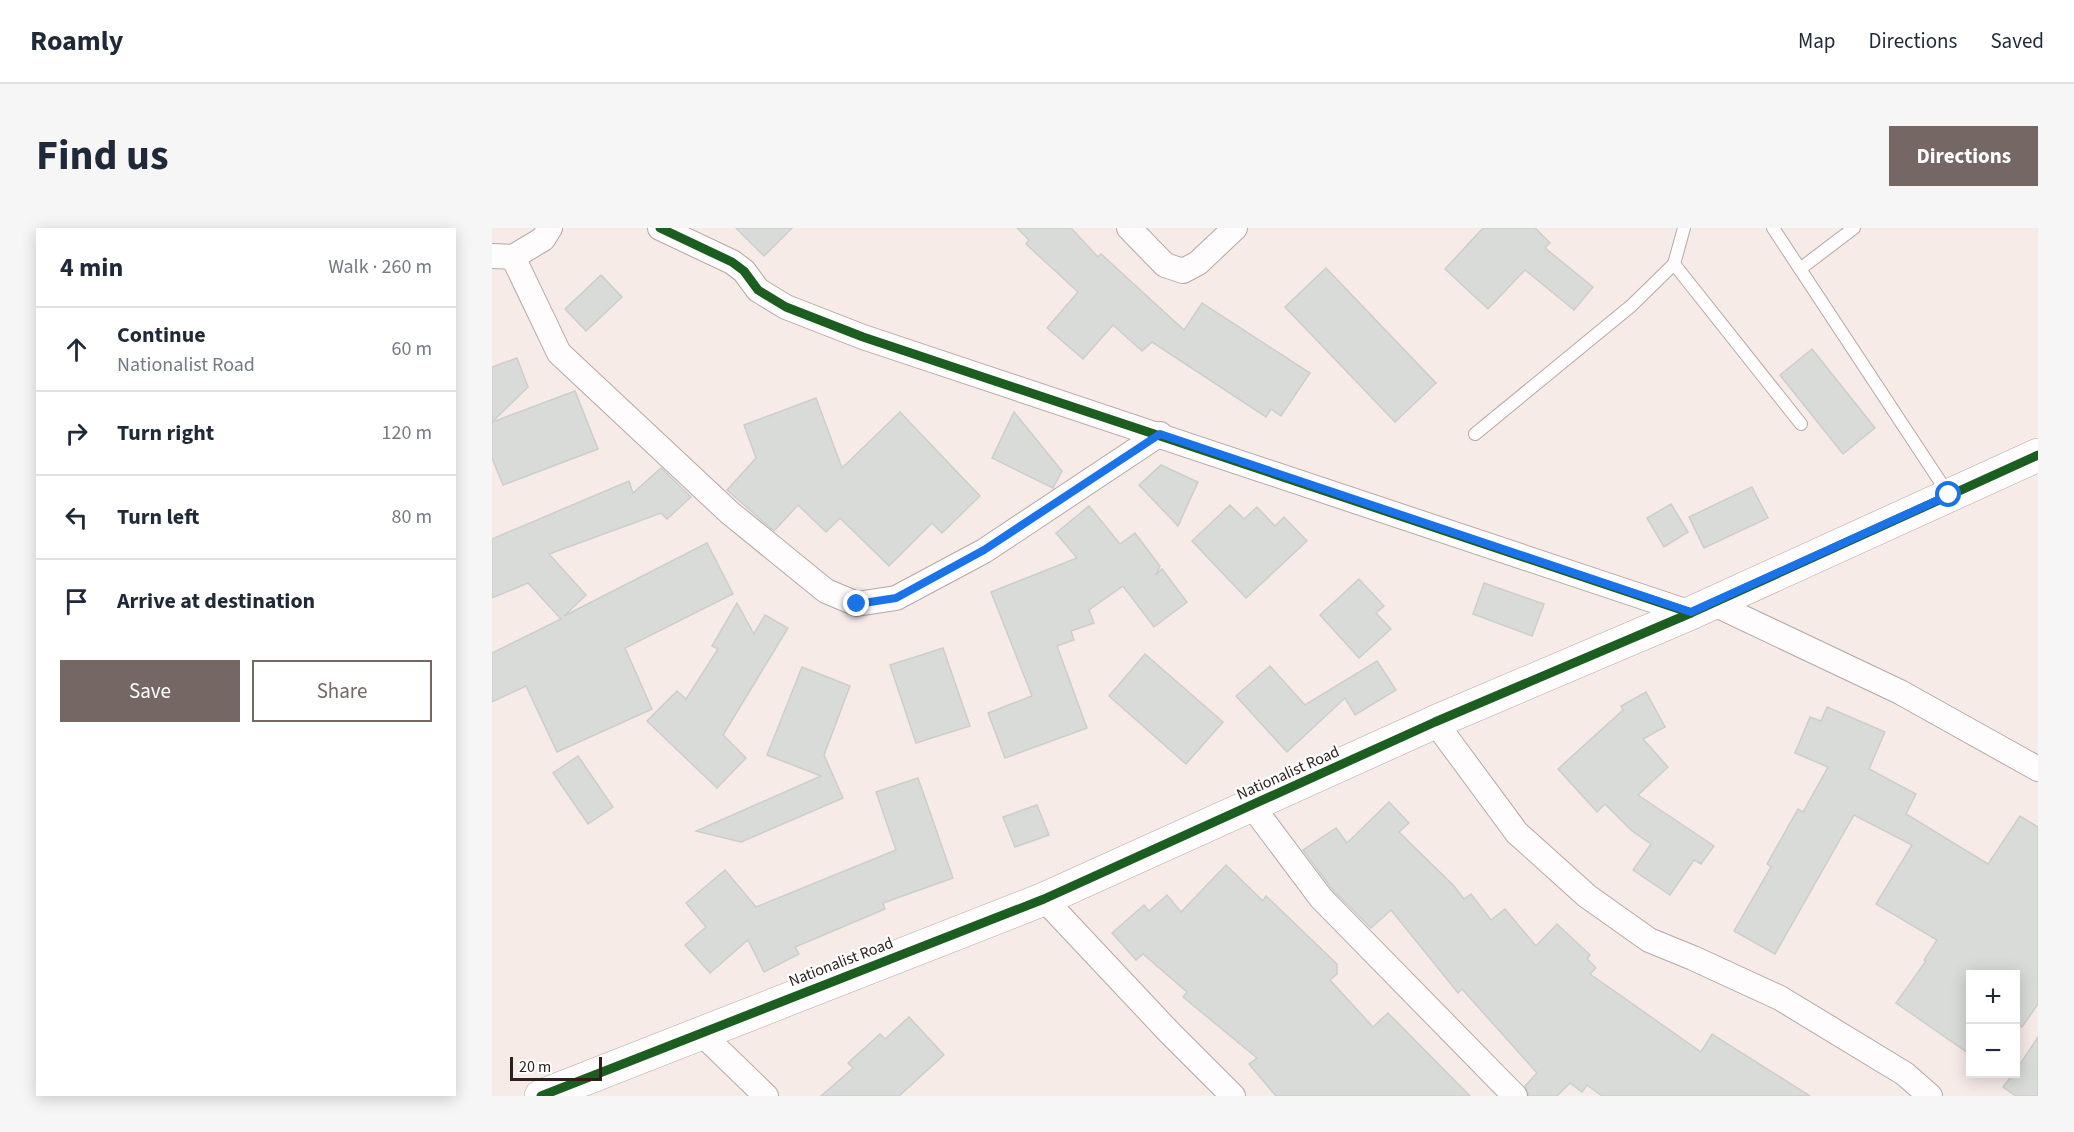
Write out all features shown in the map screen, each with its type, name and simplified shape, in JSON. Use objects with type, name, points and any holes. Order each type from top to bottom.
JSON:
[{"type":"street","points":[[550,228],[543,239],[502,256],[560,353],[730,513],[826,591],[857,604],[896,598],[984,550],[1160,434]]},
{"type":"street","points":[[660,228],[732,262],[744,271],[758,290],[786,307],[863,337],[1702,608],[1900,692],[2038,769]]},
{"type":"street","points":[[1129,228],[1165,265],[1183,271],[1198,263],[1235,228]]},
{"type":"street","name":"Nationalist Road","points":[[541,1096],[1044,899],[1435,722],[1702,608],[2038,455]]},
{"type":"street","points":[[1435,722],[1517,833],[1587,896],[1649,940],[1780,998],[1905,1074],[1930,1096]]},
{"type":"street","points":[[1252,806],[1322,898],[1515,1096]]},
{"type":"street","points":[[1044,899],[1169,1032],[1233,1096]]},
{"type":"street","points":[[701,1034],[755,1091]]},
{"type":"lane","points":[[1475,434],[1630,306],[1674,264],[1684,228]]},
{"type":"lane","points":[[1773,228],[1949,495]]},
{"type":"lane","points":[[1800,269],[1854,228]]},
{"type":"lane","points":[[1674,264],[1801,424]]},
{"type":"building","points":[[736,228],[792,228],[764,256]]},
{"type":"building","points":[[1017,228],[1071,228],[1098,257],[1101,254],[1184,330],[1202,303],[1310,373],[1281,416],[1271,409],[1266,417],[1152,342],[1142,351],[1113,325],[1083,359],[1047,328],[1078,292],[1026,244],[1029,240]]},
{"type":"building","points":[[1483,228],[1535,228],[1550,243],[1545,248],[1593,287],[1574,310],[1525,270],[1488,309],[1445,269]]},
{"type":"building","points":[[1326,268],[1436,383],[1395,422],[1285,307]]},
{"type":"building","points":[[601,275],[622,297],[586,331],[565,309]]},
{"type":"building","points":[[1812,349],[1875,428],[1843,454],[1780,375]]},
{"type":"building","points":[[517,358],[528,387],[492,422],[492,367]]},
{"type":"building","points":[[575,391],[598,449],[503,485],[492,458],[492,422]]},
{"type":"building","points":[[816,398],[842,468],[900,412],[980,496],[942,533],[932,523],[889,566],[840,518],[826,532],[798,505],[774,531],[727,490],[756,458],[744,425]]},
{"type":"building","points":[[1014,412],[1062,471],[1053,488],[992,458]]},
{"type":"building","points":[[1161,465],[1198,482],[1178,526],[1139,485]]},
{"type":"building","points":[[661,468],[691,497],[667,519],[661,513],[549,554],[586,595],[564,616],[707,543],[733,594],[625,648],[652,709],[557,752],[526,686],[492,702],[492,653],[561,619],[528,583],[492,598],[492,539],[629,481],[633,493]]},
{"type":"building","points":[[1752,487],[1768,518],[1704,548],[1689,517]]},
{"type":"building","points":[[1671,504],[1688,532],[1664,547],[1647,518]]},
{"type":"building","points":[[1230,505],[1244,519],[1257,507],[1275,526],[1284,517],[1307,541],[1246,598],[1192,541]]},
{"type":"building","points":[[1089,506],[1120,544],[1135,533],[1160,566],[1156,575],[1162,569],[1187,602],[1154,627],[1123,586],[1089,610],[1094,623],[1071,631],[1074,640],[1057,646],[1087,728],[1005,758],[988,713],[1032,696],[991,592],[1077,558],[1056,533]]},
{"type":"building","points":[[1359,579],[1384,606],[1376,613],[1391,629],[1359,658],[1320,615]]},
{"type":"building","points":[[1484,583],[1544,604],[1532,636],[1473,614]]},
{"type":"building","points":[[737,603],[754,634],[765,615],[788,628],[723,735],[746,758],[717,788],[647,721],[677,691],[686,699],[718,649],[712,646]]},
{"type":"building","points":[[943,648],[970,726],[916,743],[890,665]]},
{"type":"building","points":[[1145,654],[1223,722],[1186,764],[1109,696]]},
{"type":"building","points":[[1377,661],[1396,690],[1355,715],[1345,698],[1287,752],[1236,696],[1270,666],[1305,705]]},
{"type":"building","points":[[802,667],[850,686],[824,755],[843,798],[741,842],[696,831],[821,776],[767,755]]},
{"type":"building","points":[[1646,692],[1665,727],[1643,739],[1668,767],[1638,795],[1714,846],[1701,864],[1694,860],[1670,895],[1633,870],[1651,844],[1632,831],[1605,804],[1597,812],[1558,769],[1623,710],[1621,706]]},
{"type":"building","points":[[1827,707],[1885,732],[1869,769],[1916,794],[1906,814],[1988,864],[2020,816],[2038,827],[2038,1004],[2022,1027],[2020,1025],[2020,970],[1966,970],[1966,1052],[1896,1003],[1926,961],[1924,960],[1937,940],[1876,904],[1912,845],[1854,815],[1775,954],[1734,931],[1771,867],[1767,864],[1798,809],[1803,812],[1828,767],[1795,753],[1810,717],[1821,721]]},
{"type":"building","points":[[578,756],[613,807],[588,824],[553,773]]},
{"type":"building","points":[[918,778],[953,878],[883,903],[885,909],[795,947],[799,954],[764,972],[748,940],[710,973],[685,945],[706,927],[686,903],[725,870],[756,907],[896,850],[876,792]]},
{"type":"building","points":[[1389,802],[1409,823],[1399,832],[1454,886],[1464,899],[1471,894],[1491,920],[1505,909],[1536,946],[1557,924],[1590,955],[1587,959],[1596,968],[1590,974],[1701,1052],[1712,1034],[1810,1096],[1602,1096],[1587,1085],[1582,1092],[1570,1083],[1557,1096],[1529,1096],[1525,1086],[1537,1073],[1462,989],[1458,993],[1391,910],[1371,928],[1332,889],[1303,850],[1336,828],[1347,843]]},
{"type":"building","points":[[1037,805],[1049,835],[1015,847],[1003,817]]},
{"type":"building","points":[[1226,865],[1263,901],[1266,896],[1337,964],[1337,974],[1330,980],[1373,1027],[1388,1013],[1470,1096],[1276,1096],[1249,1064],[1257,1058],[1183,997],[1187,992],[1143,954],[1136,960],[1112,933],[1144,905],[1149,911],[1167,895],[1181,912]]},
{"type":"building","points":[[909,1017],[944,1055],[899,1096],[821,1096],[853,1068],[848,1063],[880,1034],[885,1039]]},
{"type":"building","points":[[2038,1037],[2038,1096],[2016,1096],[2003,1087],[2010,1078],[2020,1078],[2020,1064]]},
{"type":"cycle path","points":[[660,228],[732,262],[744,271],[758,290],[786,307],[863,337],[1691,613]]},
{"type":"cycle path","points":[[541,1096],[1044,899],[1435,722],[1691,613],[2038,455]]},
{"type":"route","points":[[857,604],[896,598],[984,550],[1160,434],[1691,612],[1949,495]]}]
